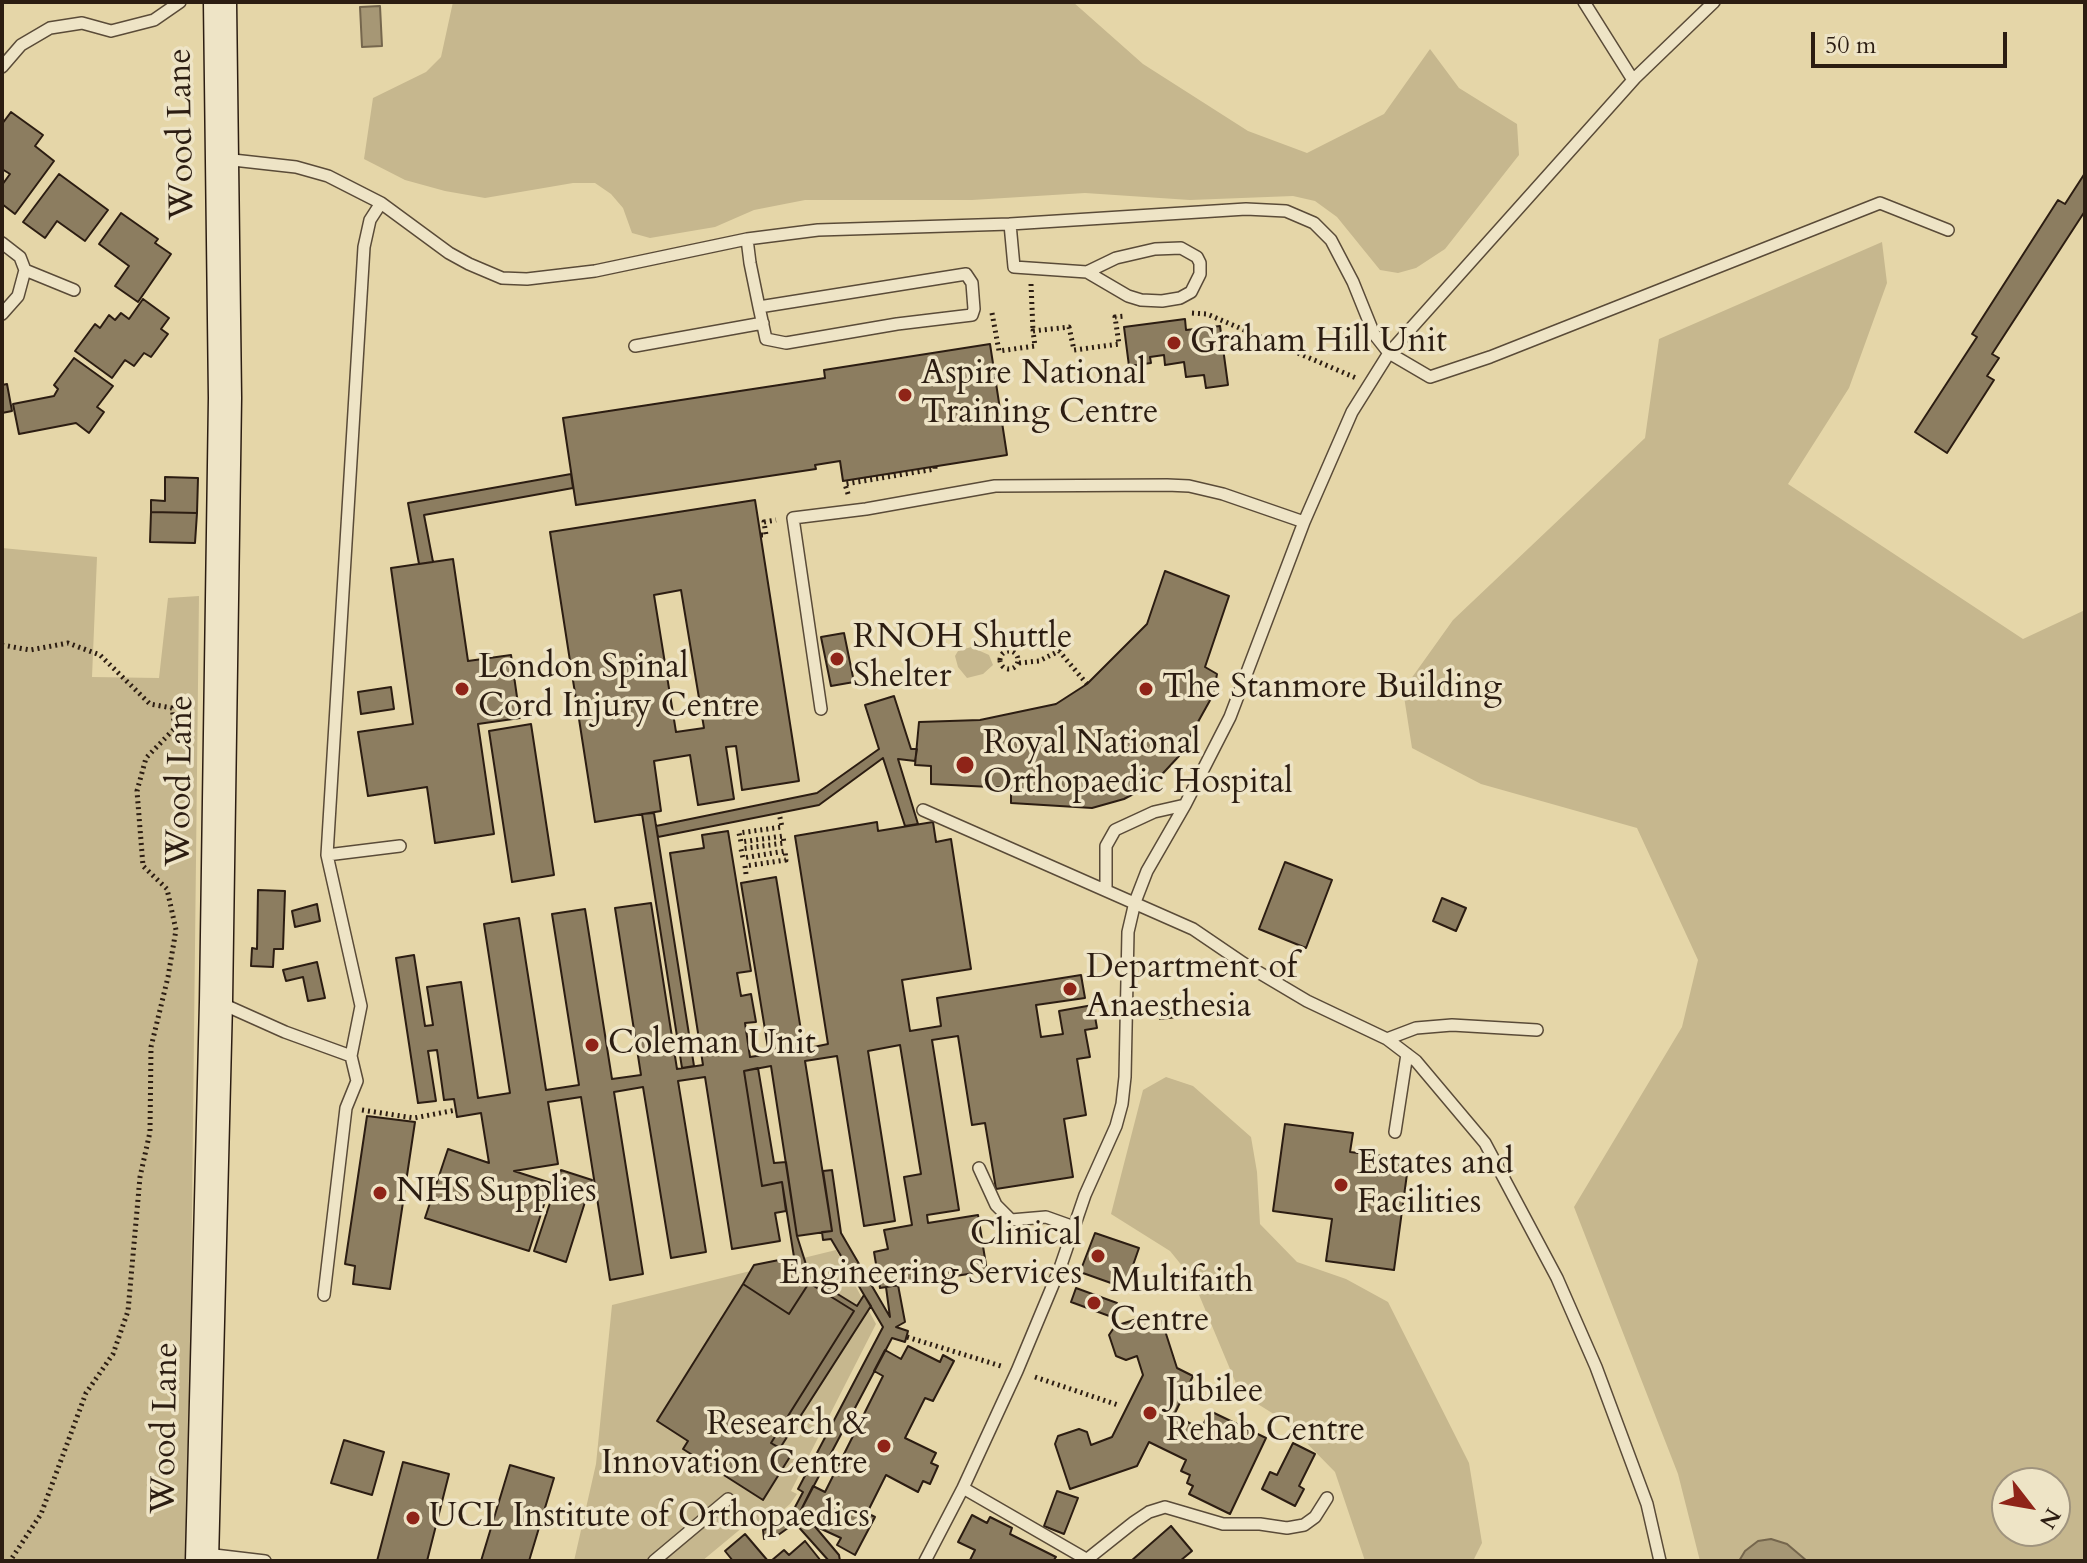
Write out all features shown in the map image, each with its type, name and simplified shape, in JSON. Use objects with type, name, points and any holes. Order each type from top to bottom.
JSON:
[{"type":"street","name":"Wood Lane","points":[[202,1557],[216,1002],[225,398],[220,2]]},
{"type":"lane","points":[[2,67],[21,45],[50,28],[82,23],[111,31],[154,20],[180,2]]},
{"type":"lane","points":[[1584,2],[1633,80]]},
{"type":"lane","points":[[925,1561],[1024,1357],[1085,1195],[1107,1151],[1122,1104],[1128,932],[1135,902],[1147,871],[1230,717],[1304,522],[1352,412],[1389,353],[1633,80],[1714,2]]},
{"type":"lane","points":[[222,159],[296,167],[328,176],[381,203],[420,228],[449,253],[502,278],[572,275],[794,232],[1010,224],[1267,209],[1299,215],[1314,223],[1331,240],[1353,282],[1369,325],[1389,353],[1430,377],[1490,357],[1880,203],[1948,230]]},
{"type":"lane","points":[[324,1295],[346,1108],[357,1081],[351,1056],[361,1006],[327,855],[364,247],[370,220],[381,203]]},
{"type":"lane","points":[[1010,224],[1014,267],[1087,272],[1128,296],[1141,300],[1162,301],[1180,298],[1191,292],[1200,274],[1200,263],[1197,257],[1181,248],[1155,249],[1116,258],[1087,272]]},
{"type":"lane","points":[[747,239],[759,307],[766,339],[786,343],[972,315],[974,309],[972,283],[966,274],[759,307]]},
{"type":"lane","points":[[2,243],[20,257],[25,270],[18,296],[2,314]]},
{"type":"lane","points":[[25,270],[74,290]]},
{"type":"lane","points":[[635,346],[763,323]]},
{"type":"lane","points":[[821,709],[793,518],[866,509],[995,486],[1167,485],[1200,488],[1304,522]]},
{"type":"lane","points":[[1106,889],[1106,846],[1115,830],[1154,812],[1185,805]]},
{"type":"lane","points":[[923,810],[1193,929],[1307,1001],[1387,1039],[1440,1087],[1485,1143],[1557,1278],[1596,1367],[1647,1504],[1660,1561]]},
{"type":"lane","points":[[327,855],[400,846]]},
{"type":"lane","points":[[216,1002],[351,1056]]},
{"type":"lane","points":[[1387,1039],[1416,1028],[1452,1025],[1537,1030]]},
{"type":"lane","points":[[1395,1132],[1407,1054]]},
{"type":"lane","points":[[979,1168],[996,1205],[1011,1220],[1046,1217],[1074,1227]]},
{"type":"lane","points":[[963,1488],[1086,1560],[1134,1522],[1149,1512],[1165,1507],[1223,1524],[1287,1528],[1304,1525],[1315,1517],[1327,1498]]},
{"type":"lane","points":[[654,1561],[728,1499]]},
{"type":"lane","points":[[202,1557],[265,1561]]},
{"type":"path","points":[[991,308],[999,351],[1035,346],[1030,276]]},
{"type":"path","points":[[1186,312],[1207,314],[1348,374]]},
{"type":"path","points":[[1033,331],[1069,327],[1074,350],[1119,344],[1115,317],[1129,316]]},
{"type":"path","points":[[848,495],[845,484],[935,467]]},
{"type":"path","points":[[2,645],[30,650],[68,643],[100,655],[150,704],[172,708],[175,728],[146,758],[137,791],[143,866],[167,889],[176,930],[151,1047],[150,1132],[136,1208],[128,1311],[113,1354],[86,1393],[41,1514],[10,1561]]},
{"type":"path","points":[[1019,663],[1039,661],[1059,651],[1087,684]]},
{"type":"path","points":[[746,874],[745,866],[786,860],[785,851],[743,858],[741,849],[784,843],[783,836],[741,842],[739,833],[782,827],[779,813]]},
{"type":"path","points":[[346,1108],[414,1118],[456,1110]]},
{"type":"path","points":[[907,1337],[1004,1367]]},
{"type":"path","points":[[1035,1377],[1118,1405]]},
{"type":"shaded area","points":[[453,2],[1073,2],[1143,64],[1248,131],[1307,153],[1384,114],[1430,49],[1459,88],[1517,124],[1519,155],[1445,249],[1416,268],[1398,273],[1380,270],[1337,217],[1315,201],[1293,196],[1190,200],[1085,193],[972,200],[805,200],[754,210],[715,227],[650,238],[632,233],[623,208],[611,194],[595,183],[573,183],[485,198],[405,180],[364,159],[373,98],[426,72],[441,57]]},
{"type":"shaded area","points":[[380,6],[382,46],[362,47],[360,7]]},
{"type":"shaded area","points":[[1882,242],[1887,283],[1849,388],[1788,484],[2023,639],[2085,610],[2085,1561],[1700,1561],[1678,1474],[1574,1207],[1682,1027],[1698,960],[1637,828],[1481,784],[1412,748],[1403,690],[1453,620],[1645,438],[1659,339]]},
{"type":"shaded area","points":[[2,548],[97,557],[92,677],[159,678],[168,598],[199,596],[188,1561],[2,1561]]},
{"type":"shaded area","points":[[971,647],[989,655],[993,665],[983,674],[967,678],[958,667],[955,656],[958,651]]},
{"type":"shaded area","points":[[1166,1077],[1193,1086],[1251,1137],[1260,1224],[1297,1262],[1346,1279],[1388,1302],[1469,1463],[1482,1543],[1473,1561],[1365,1561],[1335,1472],[1285,1421],[1240,1393],[1192,1278],[1170,1251],[1111,1214],[1143,1090]]},
{"type":"shaded area","points":[[836,1250],[876,1324],[791,1491],[797,1494],[790,1504],[766,1525],[750,1523],[743,1527],[702,1561],[574,1561],[596,1464],[612,1305]]},
{"type":"shaded area","points":[[1771,1539],[1787,1544],[1807,1561],[1739,1561],[1745,1551],[1758,1541]]},
{"type":"building","points":[[11,112],[43,135],[35,146],[54,161],[15,214],[2,204],[2,185],[10,174],[2,169],[2,124]]},
{"type":"building","points":[[2085,173],[2085,211],[1992,354],[1999,358],[1987,376],[1994,380],[1947,453],[1915,432],[1977,337],[1972,334],[2058,200],[2065,204]]},
{"type":"building","points":[[59,174],[108,210],[85,241],[57,221],[45,238],[23,222]]},
{"type":"building","points":[[121,213],[158,239],[155,243],[171,254],[138,302],[115,286],[129,266],[99,244]]},
{"type":"building","points":[[143,299],[169,318],[161,329],[168,334],[151,357],[144,353],[134,366],[125,360],[112,378],[75,351],[95,324],[100,328],[109,315],[115,320],[121,313],[129,319]]},
{"type":"building","name":"Graham Hill Unit","points":[[1185,319],[1186,330],[1220,326],[1228,385],[1206,388],[1204,375],[1186,377],[1184,362],[1165,365],[1164,355],[1150,357],[1151,363],[1129,366],[1124,327]]},
{"type":"building","points":[[990,344],[1007,455],[843,481],[840,461],[815,465],[816,469],[576,505],[563,418],[825,378],[824,370]]},
{"type":"building","points":[[74,358],[113,386],[97,407],[104,412],[89,433],[76,423],[19,434],[13,404],[54,396],[58,389],[54,385]]},
{"type":"building","points":[[7,384],[12,411],[2,413],[2,385]]},
{"type":"building","points":[[571,474],[573,488],[424,515],[433,562],[419,564],[408,503]]},
{"type":"building","points":[[165,477],[198,478],[197,513],[151,512],[151,500],[165,501]]},
{"type":"building","points":[[755,500],[799,781],[742,790],[736,746],[726,747],[734,799],[698,805],[690,755],[654,761],[661,811],[595,822],[550,532]],"holes":[[[681,590],[704,728],[676,732],[654,595]]]},
{"type":"building","points":[[151,512],[197,513],[195,543],[150,542]]},
{"type":"building","name":"London Spinal Cord Injury Centre","points":[[453,559],[468,661],[511,655],[520,718],[478,724],[494,834],[435,843],[427,787],[368,796],[358,732],[413,724],[391,568]]},
{"type":"building","name":"The Stanmore Building","points":[[1165,571],[1229,596],[1205,667],[1217,674],[1213,695],[1179,756],[1154,783],[1124,799],[1092,808],[1011,803],[1011,788],[931,784],[931,766],[915,765],[919,722],[980,720],[1056,704],[1087,684],[1147,624]]},
{"type":"building","name":"RNOH Shuttle Shelter","points":[[844,633],[854,682],[831,686],[821,637]]},
{"type":"building","points":[[391,687],[394,709],[361,714],[358,692]]},
{"type":"building","points":[[894,696],[911,749],[917,749],[915,761],[898,759],[918,824],[905,826],[883,758],[819,805],[658,837],[656,826],[817,793],[879,749],[865,705]]},
{"type":"building","points":[[531,724],[554,875],[512,882],[489,731]]},
{"type":"building","points":[[654,813],[694,1066],[682,1068],[642,814]]},
{"type":"building","points":[[877,822],[878,831],[933,822],[936,842],[951,839],[971,969],[902,980],[910,1031],[941,1026],[937,998],[1081,975],[1085,998],[1036,1005],[1041,1037],[1063,1034],[1059,1011],[1093,1005],[1097,1028],[1085,1030],[1090,1057],[1077,1059],[1086,1115],[1064,1119],[1073,1177],[996,1189],[985,1123],[972,1125],[958,1036],[932,1040],[959,1210],[927,1215],[928,1223],[978,1215],[987,1271],[880,1288],[874,1252],[888,1249],[884,1230],[912,1225],[904,1177],[921,1174],[900,1045],[868,1051],[895,1221],[864,1226],[837,1056],[805,1061],[832,1231],[797,1236],[771,1066],[744,1071],[762,1186],[782,1182],[786,1211],[775,1213],[780,1241],[732,1249],[705,1077],[678,1081],[706,1252],[671,1258],[643,1087],[614,1092],[643,1274],[610,1280],[581,1097],[548,1102],[558,1164],[514,1171],[551,1183],[529,1251],[425,1218],[448,1149],[489,1163],[481,1113],[457,1117],[454,1099],[444,1100],[437,1050],[428,1051],[436,1101],[418,1103],[396,958],[414,955],[425,1026],[433,1025],[427,987],[461,982],[478,1098],[510,1093],[484,924],[519,918],[546,1090],[579,1085],[552,914],[585,909],[612,1079],[641,1075],[615,908],[651,903],[677,1069],[703,1065],[670,853],[704,848],[702,835],[728,831],[751,971],[737,973],[741,996],[751,994],[756,1022],[745,1023],[750,1057],[769,1054],[741,883],[776,877],[804,1049],[828,1044],[795,836]]},
{"type":"building","points":[[1285,862],[1332,880],[1306,948],[1259,929]]},
{"type":"building","points":[[258,890],[285,891],[283,949],[274,949],[273,967],[251,966],[252,948],[257,949]]},
{"type":"building","points":[[1442,898],[1466,908],[1456,931],[1433,921]]},
{"type":"building","points":[[317,904],[320,921],[295,927],[292,911]]},
{"type":"building","points":[[317,962],[325,998],[308,1001],[303,977],[286,981],[283,970]]},
{"type":"building","points":[[1176,1002],[1177,1017],[1160,1019],[1159,1003]]},
{"type":"building","points":[[758,1068],[774,1163],[786,1162],[797,1236],[810,1277],[857,1306],[864,1295],[871,1306],[780,1448],[771,1443],[854,1311],[809,1283],[789,1314],[743,1284],[754,1265],[794,1257],[782,1182],[762,1186],[744,1071]]},
{"type":"building","name":"NHS Supplies","points":[[367,1116],[415,1122],[390,1289],[353,1284],[355,1266],[345,1264]]},
{"type":"building","name":"Estates and Facilities","points":[[1285,1124],[1353,1133],[1350,1152],[1409,1159],[1394,1270],[1326,1261],[1332,1219],[1273,1211]]},
{"type":"building","points":[[561,1170],[592,1180],[566,1262],[534,1251]]},
{"type":"building","points":[[832,1170],[841,1233],[890,1317],[886,1287],[898,1285],[905,1322],[896,1327],[908,1331],[905,1342],[892,1338],[801,1510],[839,1555],[840,1561],[829,1561],[795,1523],[774,1538],[764,1539],[763,1530],[774,1527],[794,1509],[803,1492],[798,1489],[883,1327],[831,1239],[823,1240],[822,1232],[832,1231],[823,1171]]},
{"type":"building","points":[[1095,1233],[1139,1248],[1125,1288],[1080,1272]]},
{"type":"building","points":[[809,1283],[854,1311],[771,1443],[791,1455],[763,1500],[683,1449],[688,1441],[657,1421],[743,1284],[789,1314]]},
{"type":"building","name":"Multifaith Centre","points":[[1076,1288],[1117,1303],[1112,1317],[1071,1302]]},
{"type":"building","name":"Jubilee Rehab Centre","points":[[1159,1312],[1177,1368],[1193,1376],[1174,1415],[1201,1429],[1210,1411],[1266,1438],[1230,1514],[1189,1494],[1193,1486],[1187,1483],[1190,1475],[1181,1471],[1186,1460],[1149,1442],[1137,1466],[1070,1489],[1055,1444],[1058,1436],[1079,1429],[1087,1432],[1091,1445],[1112,1437],[1143,1375],[1137,1356],[1126,1360],[1116,1356],[1109,1335],[1115,1326]]},
{"type":"building","name":"Research & Innovation Centre","points":[[908,1346],[940,1362],[943,1355],[954,1361],[933,1401],[925,1398],[905,1438],[936,1453],[931,1463],[938,1466],[930,1484],[923,1481],[918,1492],[886,1475],[867,1513],[875,1517],[855,1555],[837,1545],[841,1538],[817,1527],[821,1518],[802,1508],[813,1486],[825,1492],[883,1376],[874,1371],[885,1350],[901,1359]]},
{"type":"building","points":[[344,1440],[384,1452],[372,1495],[331,1483]]},
{"type":"building","points":[[1293,1443],[1315,1454],[1299,1486],[1304,1489],[1295,1506],[1262,1489],[1270,1472],[1277,1475]]},
{"type":"building","name":"UCL Institute of Orthopaedics","points":[[403,1462],[449,1474],[427,1561],[377,1561]]},
{"type":"building","name":"UCL Institute of Orthopaedics","points":[[510,1465],[554,1478],[529,1561],[481,1561]]},
{"type":"building","points":[[1057,1491],[1078,1498],[1064,1534],[1044,1526]]},
{"type":"building","points":[[972,1515],[987,1523],[990,1517],[1012,1528],[1010,1534],[1056,1557],[1053,1561],[970,1560],[975,1550],[958,1542]]},
{"type":"building","points":[[1171,1526],[1192,1551],[1180,1561],[1131,1561]]},
{"type":"building","points":[[745,1534],[768,1561],[733,1561],[725,1551]]},
{"type":"building","points":[[805,1541],[821,1561],[771,1561],[784,1550],[789,1555]]},
{"type":"place","name":"Graham Hill Unit","points":[[1174,343]]},
{"type":"place","name":"Aspire National Training Centre","points":[[905,395]]},
{"type":"place","name":"RNOH Shuttle Shelter","points":[[837,659]]},
{"type":"place","name":"London Spinal Cord Injury Centre","points":[[462,689]]},
{"type":"place","name":"The Stanmore Building","points":[[1146,689]]},
{"type":"place","name":"Royal National Orthopaedic Hospital","points":[[965,765]]},
{"type":"place","name":"Department of Anaesthesia","points":[[1070,989]]},
{"type":"place","name":"Coleman Unit","points":[[592,1045]]},
{"type":"place","name":"Estates and Facilities","points":[[1341,1185]]},
{"type":"place","name":"NHS Supplies","points":[[380,1193]]},
{"type":"place","name":"Clinical Engineering Services","points":[[1098,1256]]},
{"type":"place","name":"Multifaith Centre","points":[[1094,1303]]},
{"type":"place","name":"Jubilee Rehab Centre","points":[[1150,1413]]},
{"type":"place","name":"Research & Innovation Centre","points":[[884,1446]]},
{"type":"place","name":"UCL Institute of Orthopaedics","points":[[413,1518]]}]
